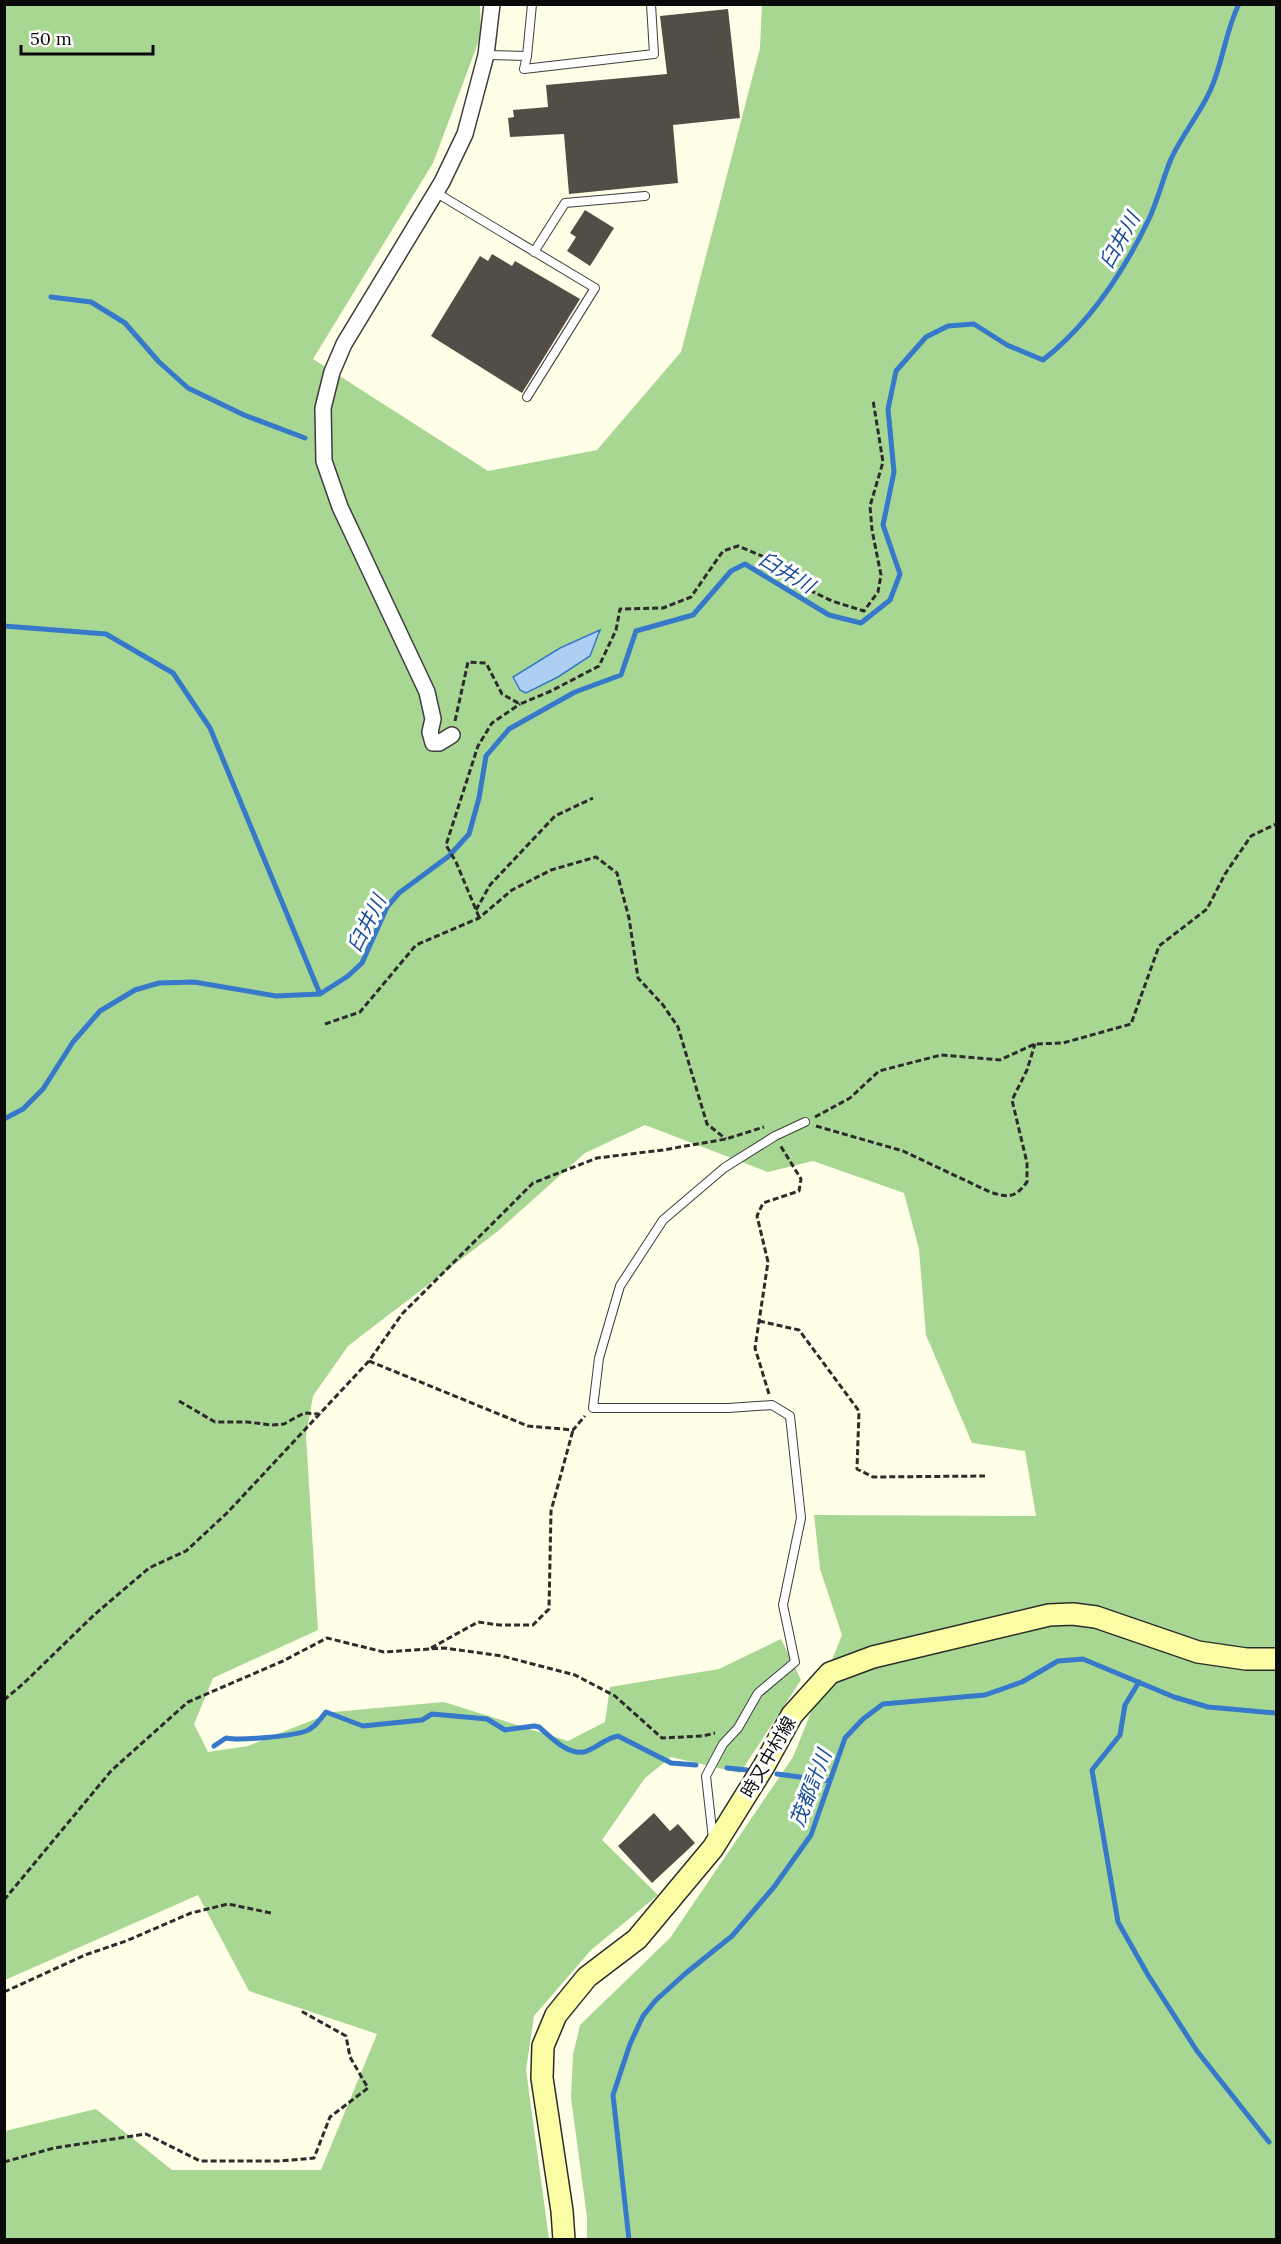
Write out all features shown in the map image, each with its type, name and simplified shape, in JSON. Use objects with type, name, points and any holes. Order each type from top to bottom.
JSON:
[{"type":"main road","name":"時又中村線","points":[[564,2240],[562,2211],[542,2078],[543,2046],[556,2016],[587,1977],[637,1939],[713,1848],[764,1766],[792,1714],[807,1695],[830,1673],[873,1657],[1049,1615],[1073,1614],[1096,1617],[1198,1652],[1246,1659],[1276,1659]]},
{"type":"street","points":[[452,735],[439,743],[433,743],[430,732],[433,719],[427,692],[340,507],[324,461],[323,408],[332,372],[355,325],[435,192],[465,134],[486,55],[492,4]]},
{"type":"lane","points":[[532,4],[524,69],[654,54],[651,4]]},
{"type":"lane","points":[[486,55],[527,56]]},
{"type":"lane","points":[[435,192],[595,288],[527,397]]},
{"type":"lane","points":[[534,252],[565,203],[645,196]]},
{"type":"lane","points":[[713,1848],[706,1776],[723,1744],[738,1728],[758,1693],[795,1662],[783,1605],[801,1518],[790,1416],[772,1405],[728,1408],[593,1408],[598,1358],[620,1286],[663,1220],[724,1168],[775,1136],[805,1122]]},
{"type":"path","points":[[479,918],[447,845],[478,746],[492,723],[520,704],[599,666],[616,630],[620,609],[663,608],[691,597],[723,551],[738,546],[770,559],[799,585],[832,601],[864,611],[878,592],[881,574],[872,530],[870,506],[883,462],[873,400]]},
{"type":"path","points":[[452,735],[468,662],[486,663],[502,694],[520,704]]},
{"type":"path","points":[[476,910],[490,885],[555,816],[593,798]]},
{"type":"path","points":[[805,1122],[850,1098],[879,1071],[941,1055],[1000,1060],[1035,1044],[1063,1043],[1131,1024],[1160,946],[1207,909],[1225,874],[1251,836],[1276,824]]},
{"type":"path","points":[[325,1024],[360,1012],[416,945],[479,918],[512,890],[551,870],[596,857],[617,873],[629,918],[638,978],[663,1005],[678,1027],[707,1124],[726,1139]]},
{"type":"path","points":[[805,1122],[903,1151],[1005,1197],[1019,1193],[1028,1182],[1027,1163],[1012,1100],[1027,1070],[1035,1044]]},
{"type":"path","points":[[4,1700],[85,1623],[149,1568],[186,1551],[227,1513],[369,1361],[402,1314],[533,1184],[597,1158],[726,1139],[771,1125]]},
{"type":"path","points":[[772,1405],[755,1348],[768,1262],[757,1216],[763,1203],[800,1191],[801,1179],[775,1136]]},
{"type":"path","points":[[759,1321],[799,1330],[859,1411],[857,1469],[873,1477],[985,1476]]},
{"type":"path","points":[[369,1361],[528,1426],[573,1430]]},
{"type":"path","points":[[179,1401],[215,1422],[272,1425],[284,1424],[304,1413],[319,1414]]},
{"type":"path","points":[[430,1649],[478,1622],[533,1626],[549,1609],[551,1511],[573,1430],[593,1408]]},
{"type":"path","points":[[4,1900],[111,1772],[188,1702],[327,1638],[384,1652],[444,1648],[502,1656],[574,1675],[615,1696],[662,1738],[703,1736],[738,1728]]},
{"type":"path","points":[[4,1992],[85,1955],[126,1941],[191,1913],[228,1904],[271,1913]]},
{"type":"path","points":[[4,2162],[54,2148],[146,2134],[200,2162],[280,2161],[314,2158],[330,2117],[368,2088],[350,2057],[346,2036],[301,2011]]},
{"type":"green space","points":[[5,5],[480,5],[481,35],[433,163],[313,359],[488,471],[597,450],[681,352],[760,48],[762,5],[1276,5],[1276,2239],[587,2239],[587,2217],[571,2098],[573,2055],[580,2025],[670,1938],[793,1757],[842,1635],[820,1569],[814,1515],[1036,1516],[1025,1451],[972,1443],[926,1335],[919,1249],[904,1193],[813,1161],[768,1172],[645,1125],[585,1153],[498,1231],[348,1346],[313,1396],[306,1436],[318,1630],[213,1678],[194,1724],[208,1752],[248,1746],[333,1712],[444,1702],[568,1741],[605,1722],[610,1687],[719,1669],[781,1639],[801,1680],[740,1773],[671,1757],[645,1778],[602,1840],[658,1895],[591,1950],[534,2016],[526,2070],[549,2239],[5,2239],[5,2131],[96,2109],[172,2170],[321,2170],[377,2034],[249,1991],[198,1895],[5,1980]]},
{"type":"water","points":[[600,630],[590,656],[558,677],[526,693],[520,690],[513,677],[560,648]]},
{"type":"building","points":[[728,9],[740,118],[673,125],[678,183],[569,194],[564,134],[510,137],[508,118],[514,117],[513,110],[548,107],[546,85],[667,74],[660,16]]},
{"type":"building","points":[[585,210],[614,228],[590,266],[567,251],[576,237],[570,233]]},
{"type":"building","points":[[492,254],[512,266],[515,261],[580,299],[522,393],[431,336],[480,256],[488,261]]},
{"type":"building","points":[[654,1813],[670,1831],[678,1824],[695,1843],[652,1883],[618,1846]]},
{"type":"waterway","name":"臼井川","points":[[4,1119],[23,1109],[43,1089],[73,1042],[100,1011],[135,990],[159,983],[194,982],[276,996],[320,994],[348,976],[362,963],[387,907],[399,893],[449,856],[469,834],[479,798],[486,756],[509,729],[575,692],[621,675],[636,631],[693,615],[731,571],[745,564],[829,615],[861,623],[890,600],[900,574],[883,525],[894,472],[888,409],[896,371],[926,337],[948,326],[974,324],[1007,345],[1043,360],[1075,330],[1117,277],[1149,219],[1171,159],[1210,91],[1230,25],[1239,4]]},
{"type":"waterway","points":[[51,297],[91,302],[125,323],[159,362],[188,388],[244,415],[305,438]]},
{"type":"waterway","points":[[4,626],[106,634],[173,673],[210,728],[320,994]]},
{"type":"waterway","name":"茂都計川","points":[[629,2240],[613,2095],[630,2044],[643,2016],[656,2000],[732,1936],[774,1887],[811,1835],[845,1738],[863,1719],[883,1704],[985,1695],[1022,1682],[1058,1661],[1083,1659],[1174,1697],[1208,1707],[1276,1713]]},
{"type":"waterway","points":[[1139,1682],[1125,1705],[1120,1735],[1092,1770],[1118,1922],[1148,1975],[1197,2051],[1269,2142]]},
{"type":"waterway","points":[[214,1746],[226,1738],[266,1738],[306,1731],[315,1725],[326,1712],[363,1726],[422,1720],[432,1714],[487,1719],[505,1730],[539,1727],[565,1748],[578,1752],[588,1751],[618,1736],[671,1763],[696,1765]]},
{"type":"waterway","points":[[727,1768],[747,1770]]},
{"type":"waterway","points":[[777,1774],[830,1781]]}]
